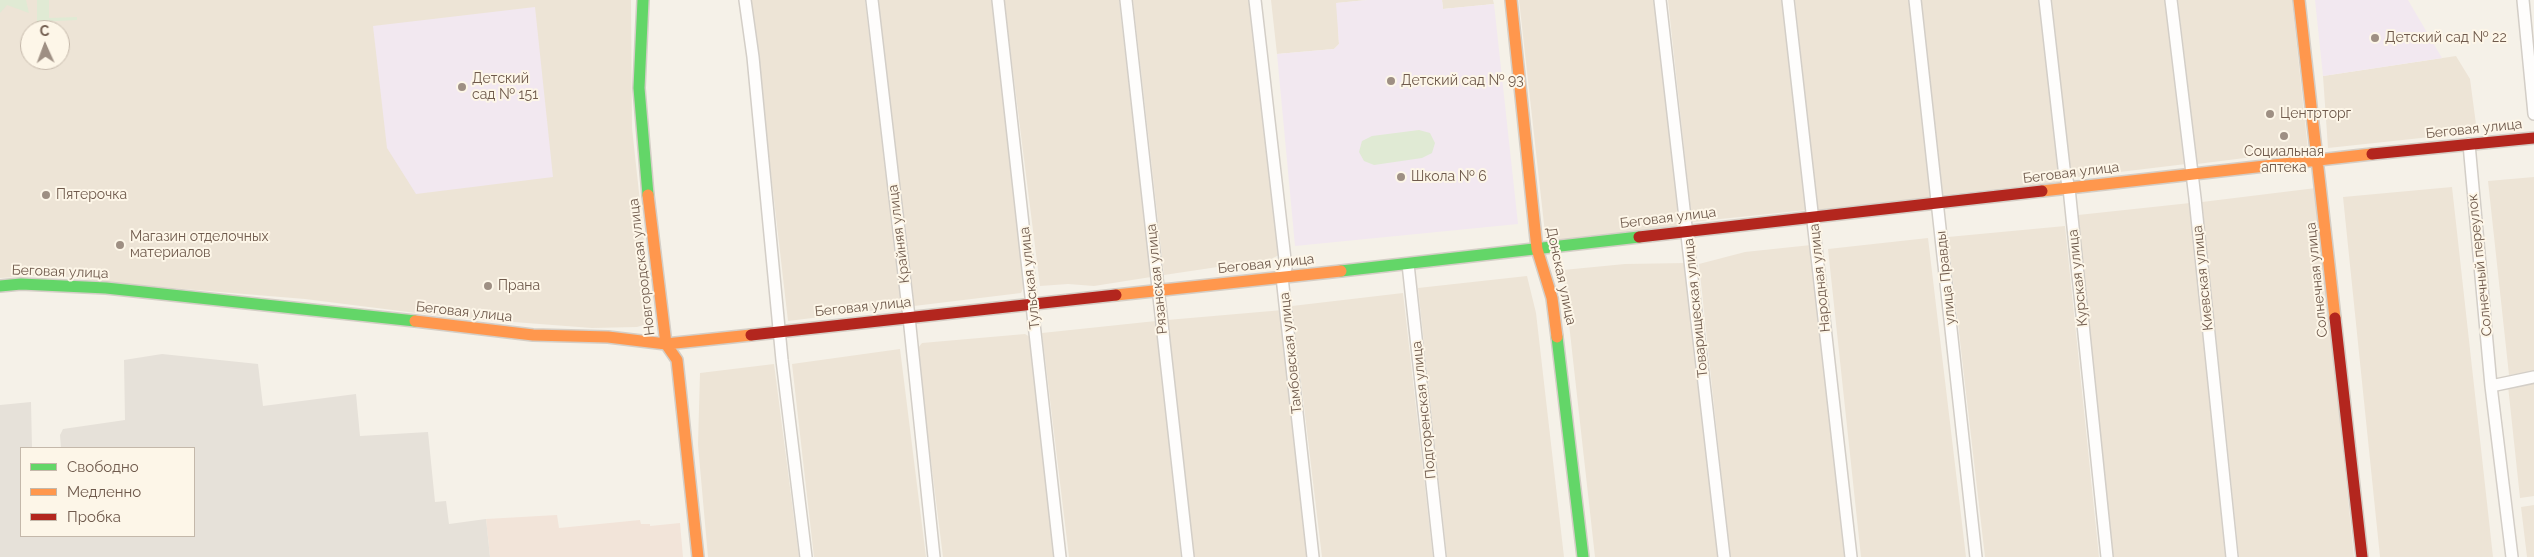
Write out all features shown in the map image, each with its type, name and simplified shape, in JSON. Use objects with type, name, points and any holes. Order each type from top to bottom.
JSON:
[{"type":"street","name":"Новгородская улица","points":[[643,0],[639,88],[642,140],[666,344],[678,360],[698,557]]},
{"type":"street","points":[[745,0],[754,57],[779,332],[806,557]]},
{"type":"street","name":"Крайняя улица","points":[[872,0],[909,317],[934,557]]},
{"type":"street","name":"Тульская улица","points":[[998,0],[1060,557]]},
{"type":"street","name":"Рязанская улица","points":[[1126,0],[1188,557]]},
{"type":"street","name":"Тамбовская улица","points":[[1255,0],[1286,268],[1282,277],[1313,557]]},
{"type":"street","name":"Донская улица","points":[[1511,0],[1537,249],[1552,298],[1583,557]]},
{"type":"street","name":"Товарищеская улица","points":[[1660,0],[1688,230],[1724,557]]},
{"type":"street","name":"Народная улица","points":[[1788,0],[1851,557]]},
{"type":"street","name":"улица Правды","points":[[1915,0],[1976,557]]},
{"type":"street","name":"Курская улица","points":[[2046,0],[2064,168],[2069,188],[2107,557]]},
{"type":"street","name":"Киевская улица","points":[[2171,0],[2192,174],[2232,557]]},
{"type":"street","name":"Солнечная улица","points":[[2299,0],[2319,159],[2362,557]]},
{"type":"street","points":[[2523,0],[2534,114]]},
{"type":"street","name":"Беговая улица","points":[[0,286],[106,288],[320,310],[533,335],[608,337],[666,344],[1408,264],[1688,230],[1938,204],[2319,159],[2534,138]]},
{"type":"street","name":"Солнечный переулок","points":[[2469,144],[2492,386],[2512,557]]},
{"type":"street","name":"Подгоренская улица","points":[[1408,264],[1440,557]]},
{"type":"street","points":[[2492,386],[2534,377]]},
{"type":"shaded area","points":[[0,0],[631,0],[632,128],[653,322],[637,327],[592,328],[448,317],[305,299],[123,284],[52,275],[0,278]]},
{"type":"shaded area","points":[[751,0],[865,0],[902,307],[788,321]]},
{"type":"shaded area","points":[[876,0],[993,0],[1025,284],[1021,293],[914,306]]},
{"type":"shaded area","points":[[1004,0],[1119,0],[1151,277],[1094,286],[1068,284],[1040,286]]},
{"type":"shaded area","points":[[1133,0],[1250,0],[1279,255],[1271,259],[1164,275]]},
{"type":"shaded area","points":[[1271,0],[1367,0],[1337,3],[1339,44],[1334,49],[1277,54]]},
{"type":"shaded area","points":[[1367,0],[1442,0],[1443,9],[1494,4],[1518,224],[1295,246],[1277,54],[1334,49],[1339,44],[1336,3]]},
{"type":"shaded area","points":[[1442,0],[1493,0],[1494,4],[1443,9]]},
{"type":"shaded area","points":[[1519,0],[1654,0],[1681,226],[1546,242]]},
{"type":"shaded area","points":[[1668,0],[1783,0],[1807,210],[1692,222]]},
{"type":"shaded area","points":[[1795,0],[1910,0],[1932,197],[1817,210]]},
{"type":"shaded area","points":[[1921,0],[2041,0],[2061,182],[1943,195]]},
{"type":"shaded area","points":[[2052,0],[2166,0],[2186,164],[2078,177],[2069,169]]},
{"type":"shaded area","points":[[2178,0],[2292,0],[2308,150],[2197,164]]},
{"type":"shaded area","name":"Детский сад № 22","points":[[2315,0],[2408,0],[2442,58],[2323,76]]},
{"type":"shaded area","name":"Детский сад № 151","points":[[535,7],[553,177],[416,194],[387,148],[373,26]]},
{"type":"shaded area","points":[[2456,56],[2470,79],[2477,132],[2328,148],[2323,76]]},
{"type":"shaded area","points":[[2534,177],[2534,372],[2509,375],[2488,181]]},
{"type":"shaded area","points":[[2452,187],[2493,557],[2380,557],[2343,197]]},
{"type":"shaded area","points":[[2316,188],[2354,557],[2239,557],[2202,202]]},
{"type":"shaded area","points":[[2190,203],[2228,557],[2112,557],[2078,215]]},
{"type":"shaded area","points":[[2065,226],[2099,557],[1985,557],[1948,237]]},
{"type":"shaded area","points":[[1928,238],[1966,557],[1861,557],[1828,249]]},
{"type":"shaded area","points":[[1811,245],[1846,557],[1730,557],[1699,264],[1745,252]]},
{"type":"shaded area","points":[[1686,263],[1718,557],[1595,557],[1563,270],[1625,264]]},
{"type":"shaded area","points":[[1527,276],[1536,313],[1564,557],[1447,557],[1418,288]]},
{"type":"shaded area","points":[[1403,293],[1433,557],[1322,557],[1292,306]]},
{"type":"shaded area","points":[[1283,310],[1309,557],[1193,557],[1167,320]]},
{"type":"shaded area","points":[[1156,321],[1181,557],[1069,557],[1042,333]]},
{"type":"shaded area","points":[[1025,334],[1030,337],[1055,557],[943,557],[917,349],[922,343]]},
{"type":"shaded area","points":[[900,349],[926,557],[814,557],[792,364]]},
{"type":"shaded area","points":[[162,354],[258,364],[263,406],[356,394],[360,436],[428,432],[435,502],[446,501],[449,524],[486,519],[490,557],[0,557],[0,405],[31,402],[32,447],[20,447],[20,537],[195,537],[195,447],[61,447],[60,435],[63,429],[125,420],[124,360]]},
{"type":"shaded area","points":[[774,364],[799,557],[708,557],[698,445],[700,373]]},
{"type":"shaded area","points":[[2534,382],[2534,496],[2520,498],[2508,386]]},
{"type":"shaded area","points":[[2534,505],[2534,557],[2527,557],[2521,507]]},
{"type":"shaded area","points":[[557,515],[559,528],[640,520],[641,524],[650,524],[650,526],[680,523],[683,557],[490,557],[486,519]]},
{"type":"green space","points":[[0,0],[26,0],[29,13],[7,5],[0,13]]},
{"type":"green space","points":[[37,0],[49,0],[49,18],[77,17],[77,20],[37,20]]},
{"type":"green space","points":[[1419,130],[1430,133],[1435,143],[1432,153],[1422,158],[1374,165],[1364,161],[1359,152],[1362,141],[1372,136]]},
{"type":"traffic: fast","points":[[643,0],[639,88],[648,195]]},
{"type":"traffic: fast","points":[[1341,271],[1639,237]]},
{"type":"traffic: fast","points":[[0,286],[21,284],[106,288],[415,321]]},
{"type":"traffic: fast","points":[[1557,337],[1583,557]]},
{"type":"traffic: slow","points":[[1511,0],[1537,249],[1552,298],[1557,337]]},
{"type":"traffic: slow","points":[[2299,0],[2335,318]]},
{"type":"traffic: slow","points":[[2042,191],[2372,154]]},
{"type":"traffic: slow","points":[[648,195],[666,344],[677,360],[698,557]]},
{"type":"traffic: slow","points":[[1116,295],[1341,271]]},
{"type":"traffic: slow","points":[[415,321],[533,335],[608,337],[666,344],[751,335]]},
{"type":"traffic: jam","points":[[2372,154],[2534,138]]},
{"type":"traffic: jam","points":[[1639,237],[2042,191]]},
{"type":"traffic: jam","points":[[751,335],[1116,295]]},
{"type":"traffic: jam","points":[[2335,318],[2362,557]]},
{"type":"place","name":"Детский сад № 22","points":[[2375,38]]},
{"type":"place","name":"Детский сад № 93","points":[[1391,81]]},
{"type":"place","name":"Детский сад № 151","points":[[462,87]]},
{"type":"place","name":"Центрторг","points":[[2270,114]]},
{"type":"place","name":"Социальная аптека","points":[[2284,136]]},
{"type":"place","name":"Школа № 6","points":[[1401,177]]},
{"type":"place","name":"Пятерочка","points":[[46,195]]},
{"type":"place","name":"Магазин отделочных материалов","points":[[120,245]]},
{"type":"place","name":"Прана","points":[[488,286]]}]
